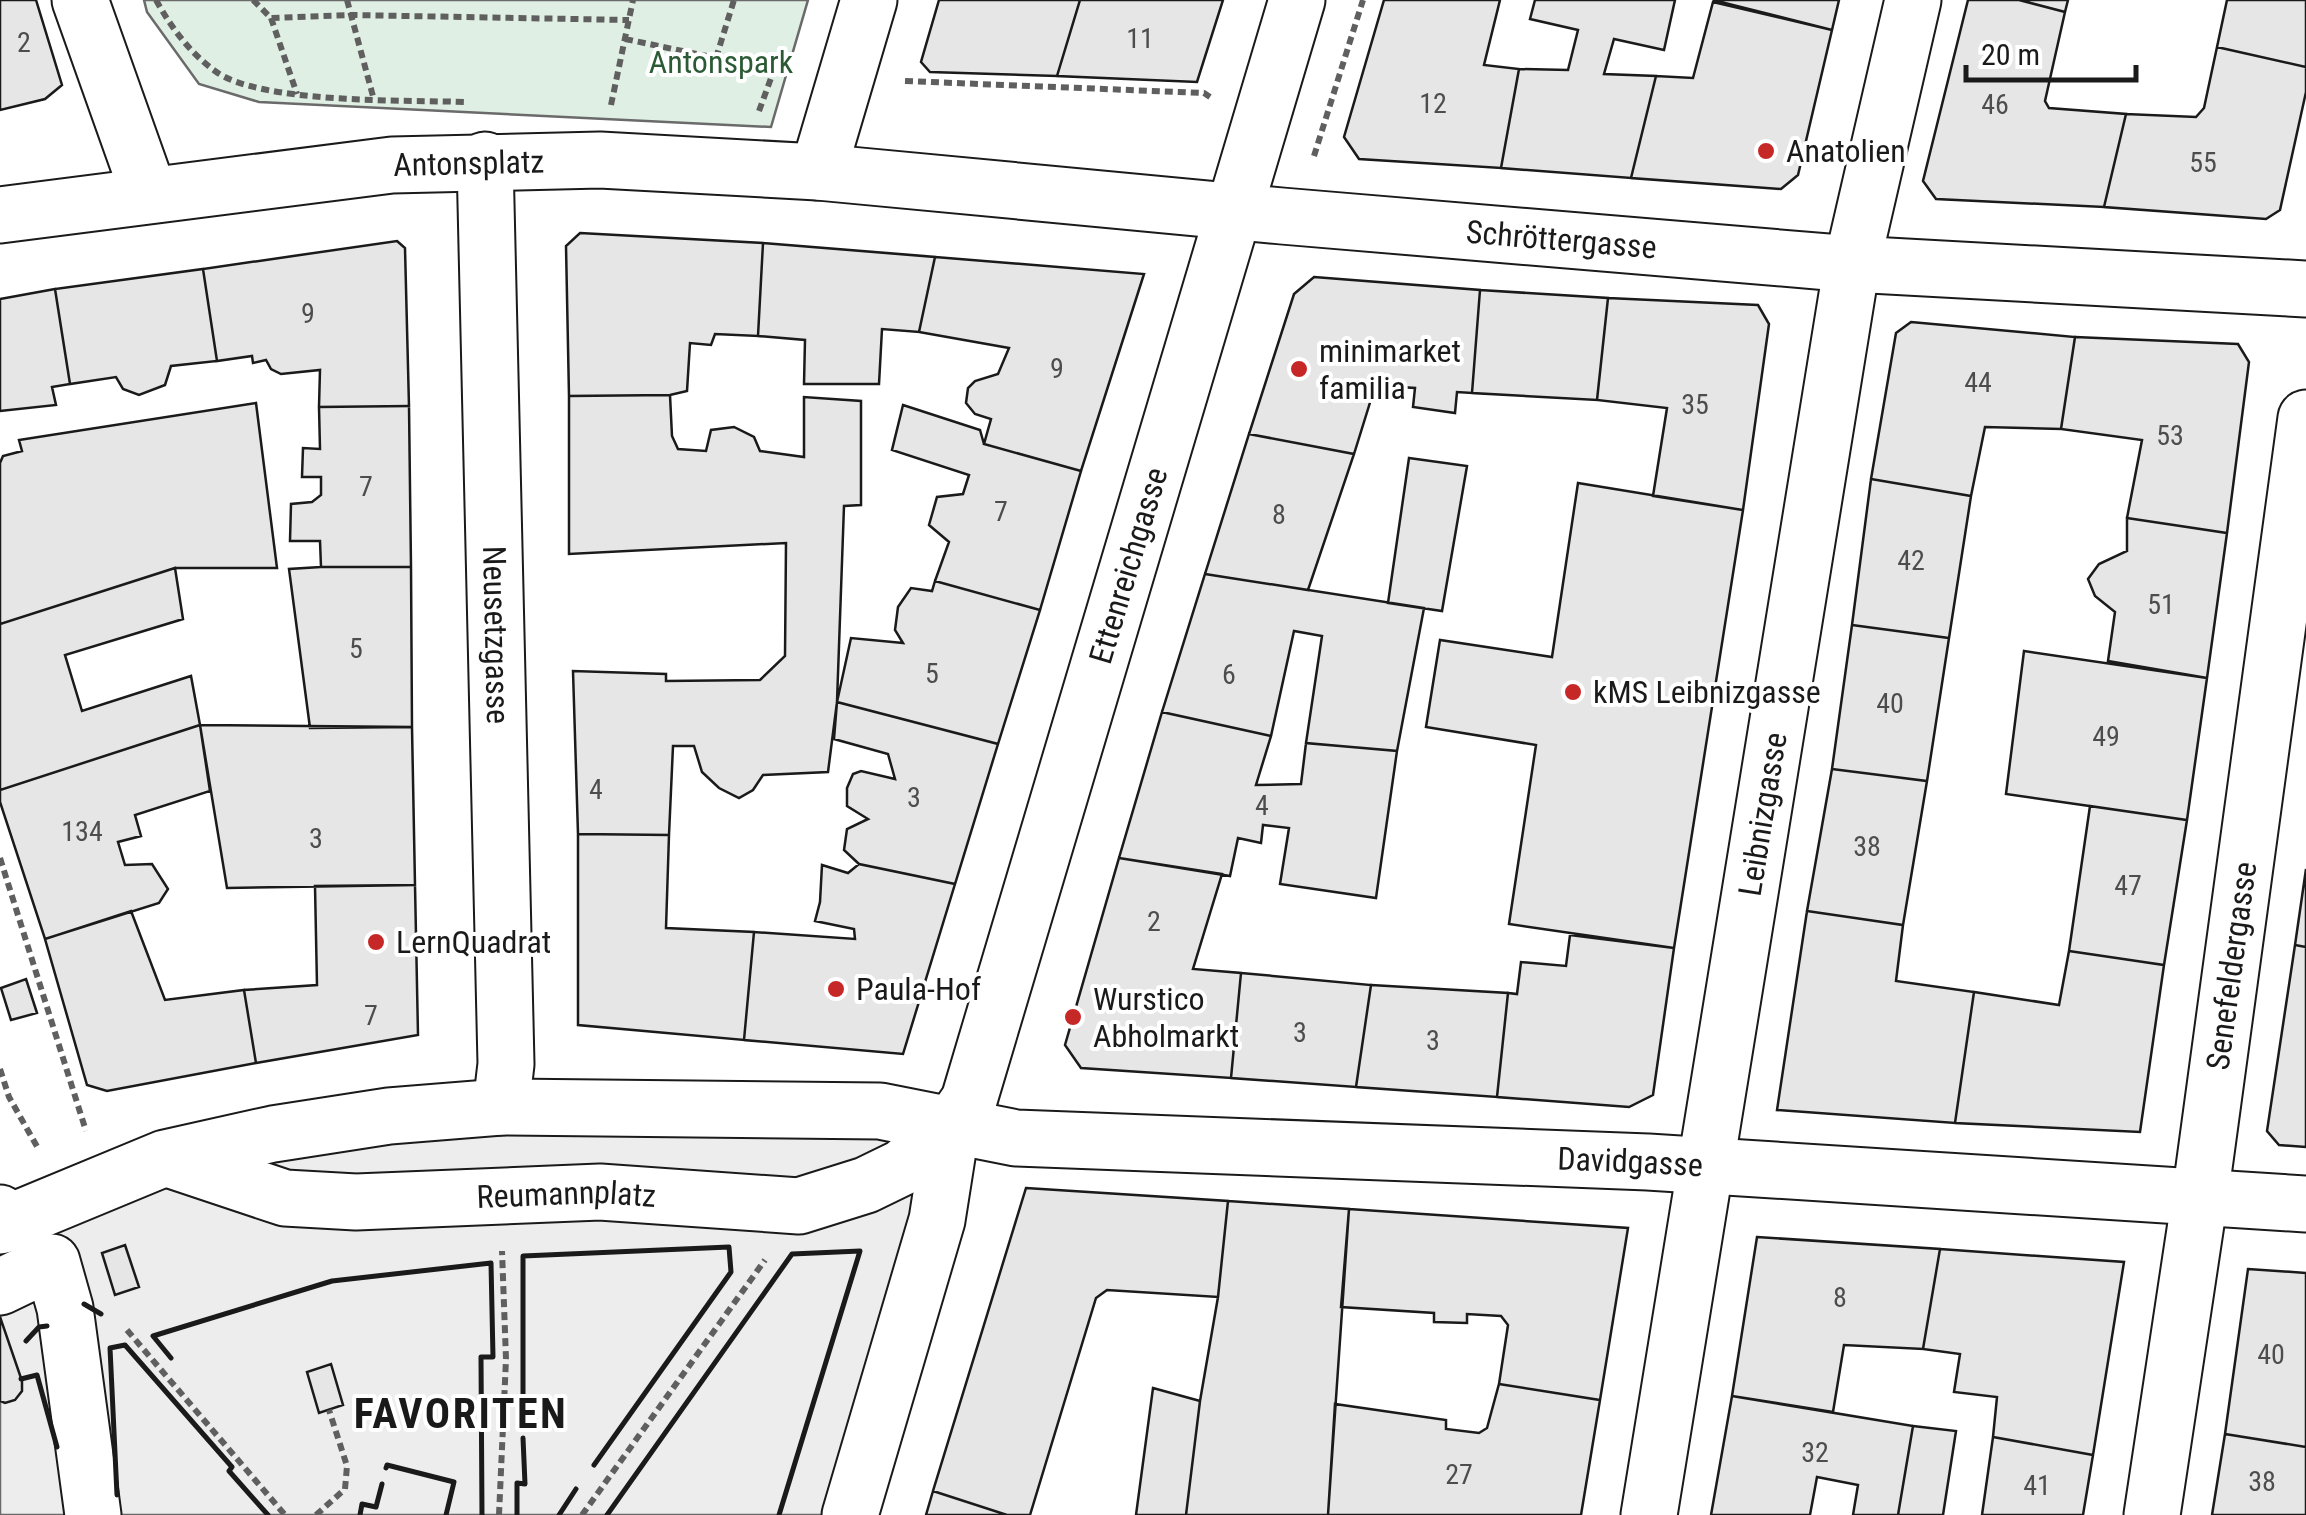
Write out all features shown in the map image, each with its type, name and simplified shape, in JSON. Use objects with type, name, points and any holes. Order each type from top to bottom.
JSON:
[{"type":"street","points":[[0,215],[149,194],[80,0]]},
{"type":"street","points":[[818,172],[869,0]]},
{"type":"street","name":"Ettenreichgasse","points":[[952,1125],[969,1100],[1297,0]]},
{"type":"street","name":"Leibnizgasse","points":[[1649,1515],[1852,264],[1913,0]]},
{"type":"street","name":"Antonsplatz","points":[[149,194],[392,164],[485,160],[600,160],[818,172]]},
{"type":"street","name":"Neusetzgasse","points":[[485,160],[506,1064],[501,1107]]},
{"type":"street","name":"Schröttergasse","points":[[818,172],[1852,264],[2306,290]]},
{"type":"street","name":"Senefeldergasse","points":[[2152,1515],[2200,1197],[2306,418]]},
{"type":"street","points":[[1,1221],[52,1180],[273,1134],[389,1116],[501,1107],[862,1111],[952,1125],[937,1220],[850,1515]]},
{"type":"street","name":"Reumannplatz","points":[[165,1158],[285,1198],[356,1202],[600,1192],[799,1206],[866,1186],[903,1167],[952,1125]]},
{"type":"street","name":"Davidgasse","points":[[952,1125],[1016,1138],[1706,1166],[2306,1204]]},
{"type":"street","points":[[0,1287],[52,1262],[65,1308],[93,1515]]},
{"type":"path","points":[[156,0],[173,31],[217,74],[275,94],[472,102]]},
{"type":"path","points":[[253,0],[272,18],[297,94]]},
{"type":"path","points":[[346,0],[392,164]]},
{"type":"path","points":[[629,108],[610,108],[634,0]]},
{"type":"path","points":[[716,58],[734,0]]},
{"type":"path","points":[[272,18],[351,15],[629,20]]},
{"type":"path","points":[[625,39],[798,76],[1204,93],[1257,132],[1319,146]]},
{"type":"path","points":[[758,112],[774,70]]},
{"type":"path","points":[[0,858],[96,1162],[52,1180],[9,1096],[0,1069]]},
{"type":"path","points":[[499,1515],[506,1359],[502,1242]]},
{"type":"path","points":[[582,1515],[771,1250]]},
{"type":"path","points":[[122,1324],[285,1515]]},
{"type":"path","points":[[316,1515],[345,1489],[347,1466],[329,1410]]},
{"type":"green space","name":"Antonspark","points":[[144,0],[808,0],[771,127],[259,102],[199,84],[147,12]]},
{"type":"shaded area","points":[[952,1125],[850,1515],[0,1515],[0,1226],[273,1134]]},
{"type":"building","points":[[0,0],[36,0],[62,85],[45,99],[0,110]]},
{"type":"building","points":[[939,0],[1080,0],[1057,76],[930,72],[921,62]]},
{"type":"building","points":[[1080,0],[1223,0],[1197,82],[1057,76]]},
{"type":"building","points":[[1384,0],[1500,0],[1484,65],[1519,69],[1501,168],[1359,159],[1344,137]]},
{"type":"building","points":[[1535,0],[1675,0],[1664,50],[1614,39],[1604,74],[1656,76],[1631,178],[1501,168],[1519,69],[1568,70],[1578,30],[1530,19]]},
{"type":"building","points":[[1713,0],[1839,0],[1832,30]]},
{"type":"building","points":[[1968,0],[2019,0],[2065,12],[2045,101],[2049,108],[2126,114],[2104,207],[1936,199],[1923,181]]},
{"type":"building","points":[[2019,0],[2068,0],[2065,12]]},
{"type":"building","points":[[2227,0],[2306,0],[2306,67],[2217,47]]},
{"type":"building","points":[[1713,2],[1832,30],[1798,175],[1781,189],[1631,178],[1656,76],[1693,78]]},
{"type":"building","points":[[2217,47],[2306,67],[2306,92],[2280,210],[2266,219],[2104,207],[2126,114],[2196,117],[2204,108]]},
{"type":"building","points":[[580,233],[763,243],[758,336],[715,334],[711,345],[690,343],[687,391],[670,395],[569,396],[566,246]]},
{"type":"building","points":[[397,241],[405,248],[409,406],[319,407],[320,370],[281,374],[271,369],[266,360],[253,363],[252,356],[217,361],[203,269]]},
{"type":"building","points":[[763,243],[935,257],[919,332],[882,329],[879,384],[804,384],[805,340],[758,336]]},
{"type":"building","points":[[935,257],[1144,274],[1081,471],[984,444],[991,419],[975,414],[966,403],[968,388],[975,381],[998,374],[1009,348],[919,332]]},
{"type":"building","points":[[203,269],[217,361],[171,366],[165,385],[139,395],[123,389],[116,377],[70,384],[55,289]]},
{"type":"building","points":[[1314,277],[1480,290],[1472,393],[1457,392],[1455,413],[1413,407],[1415,388],[1383,386],[1373,393],[1354,454],[1249,434],[1294,294]]},
{"type":"building","points":[[55,289],[70,384],[52,387],[56,405],[0,411],[0,299]]},
{"type":"building","points":[[1480,290],[1608,298],[1597,400],[1472,393]]},
{"type":"building","points":[[1608,298],[1758,305],[1769,324],[1743,510],[1653,496],[1667,408],[1597,400]]},
{"type":"building","points":[[1911,322],[2075,337],[2061,429],[1985,427],[1971,496],[1871,479],[1896,333]]},
{"type":"building","points":[[2075,337],[2238,344],[2249,362],[2227,533],[2127,518],[2142,440],[2061,429]]},
{"type":"building","points":[[670,395],[672,436],[678,449],[706,451],[711,430],[734,427],[754,437],[760,451],[804,457],[804,397],[861,401],[861,505],[844,506],[837,702],[828,772],[763,775],[753,790],[739,798],[719,788],[702,772],[694,746],[673,746],[669,835],[578,834],[573,671],[666,674],[666,681],[760,680],[785,656],[786,543],[569,554],[569,396]]},
{"type":"building","points":[[256,403],[277,568],[175,568],[0,624],[0,463],[3,456],[22,451],[19,440]]},
{"type":"building","points":[[903,405],[980,430],[984,444],[1081,471],[1040,610],[935,581],[949,542],[929,525],[937,497],[963,494],[969,475],[892,450]]},
{"type":"building","points":[[409,406],[411,567],[321,567],[320,541],[290,541],[291,504],[312,502],[321,495],[321,477],[302,477],[303,448],[320,449],[319,407]]},
{"type":"building","points":[[1249,434],[1354,454],[1308,590],[1205,574]]},
{"type":"building","points":[[1409,458],[1467,466],[1442,611],[1388,603]]},
{"type":"building","points":[[1871,479],[1971,496],[1949,638],[1852,625]]},
{"type":"building","name":"kMS Leibnizgasse","points":[[1578,483],[1743,510],[1674,948],[1509,924],[1536,745],[1426,727],[1440,640],[1552,657]]},
{"type":"building","points":[[2127,518],[2227,533],[2207,678],[2108,661],[2115,612],[2095,596],[2088,579],[2099,564],[2127,551]]},
{"type":"building","points":[[411,567],[412,727],[310,728],[289,569]]},
{"type":"building","points":[[175,568],[183,619],[65,655],[82,711],[191,676],[200,725],[0,790],[0,624]]},
{"type":"building","points":[[1205,574],[1424,608],[1397,751],[1306,743],[1322,636],[1294,631],[1271,736],[1162,712]]},
{"type":"building","points":[[935,581],[1040,610],[998,744],[837,702],[851,638],[903,643],[895,630],[898,607],[911,588],[932,591]]},
{"type":"building","points":[[1852,625],[1949,638],[1927,781],[1832,769]]},
{"type":"building","points":[[2024,651],[2207,678],[2187,820],[2006,794]]},
{"type":"building","points":[[837,702],[998,744],[955,884],[859,864],[844,850],[847,829],[868,819],[847,806],[847,788],[853,774],[861,771],[895,779],[888,754],[834,739]]},
{"type":"building","points":[[1162,712],[1271,736],[1256,785],[1301,784],[1306,743],[1397,751],[1376,898],[1280,884],[1289,828],[1263,825],[1261,843],[1238,838],[1230,876],[1119,858]]},
{"type":"building","points":[[200,725],[412,727],[415,885],[227,888]]},
{"type":"building","points":[[200,725],[210,791],[135,815],[141,836],[118,842],[125,865],[152,864],[168,889],[159,903],[45,939],[0,802],[0,790]]},
{"type":"building","points":[[1832,769],[1927,781],[1903,925],[1807,911]]},
{"type":"building","points":[[2090,806],[2187,820],[2164,965],[2069,951]]},
{"type":"building","points":[[578,834],[669,835],[666,928],[754,932],[744,1040],[578,1025]]},
{"type":"building","points":[[1119,858],[1222,874],[1193,969],[1241,973],[1231,1078],[1081,1068],[1065,1045]]},
{"type":"building","name":"Paula-Hof","points":[[859,864],[955,884],[903,1054],[744,1040],[754,932],[855,939],[854,929],[815,921],[822,865],[848,873]]},
{"type":"building","points":[[2306,869],[2306,947],[2295,945]]},
{"type":"building","points":[[415,885],[418,1035],[256,1063],[244,990],[317,985],[315,886]]},
{"type":"building","points":[[131,911],[165,1000],[244,990],[256,1063],[107,1091],[87,1085],[45,939]]},
{"type":"building","points":[[1807,911],[1903,925],[1896,981],[1974,992],[1955,1123],[1777,1110]]},
{"type":"building","points":[[1570,935],[1674,948],[1653,1095],[1629,1107],[1497,1097],[1508,993],[1517,994],[1521,962],[1566,966]]},
{"type":"building","points":[[2295,945],[2306,947],[2306,1147],[2279,1145],[2267,1131]]},
{"type":"building","points":[[2069,951],[2164,965],[2140,1132],[1955,1123],[1974,992],[2059,1005]]},
{"type":"building","points":[[1241,973],[1371,985],[1356,1087],[1231,1078]]},
{"type":"building","points":[[26,979],[37,1013],[11,1020],[1,988]]},
{"type":"building","points":[[1371,985],[1508,993],[1497,1097],[1356,1087]]},
{"type":"building","points":[[1026,1188],[1228,1201],[1218,1297],[1107,1290],[1096,1298],[1030,1515],[1007,1515],[933,1491]]},
{"type":"building","points":[[1228,1201],[1349,1209],[1328,1515],[1186,1515]]},
{"type":"building","points":[[1349,1209],[1628,1228],[1600,1400],[1499,1384],[1508,1325],[1501,1316],[1467,1314],[1467,1323],[1434,1322],[1434,1313],[1341,1307]]},
{"type":"building","points":[[1757,1237],[1940,1249],[1923,1349],[1844,1345],[1833,1412],[1732,1396]]},
{"type":"building","points":[[125,1245],[139,1287],[115,1295],[102,1253]]},
{"type":"building","points":[[1940,1249],[2124,1262],[2093,1455],[1993,1437],[1997,1397],[1954,1392],[1960,1354],[1923,1349]]},
{"type":"building","points":[[2248,1269],[2306,1273],[2306,1447],[2225,1434]]},
{"type":"building","points":[[0,1317],[22,1381],[22,1391],[15,1400],[5,1403],[0,1401]]},
{"type":"building","points":[[331,1364],[343,1405],[319,1413],[307,1372]]},
{"type":"building","points":[[1499,1384],[1600,1400],[1581,1515],[1328,1515],[1335,1404],[1446,1420],[1446,1429],[1479,1433],[1487,1428]]},
{"type":"building","points":[[1153,1388],[1200,1401],[1186,1515],[1136,1515]]},
{"type":"building","points":[[1732,1396],[1913,1426],[1898,1515],[1853,1515],[1858,1485],[1817,1477],[1810,1515],[1711,1515]]},
{"type":"building","points":[[1913,1426],[1956,1431],[1943,1515],[1898,1515]]},
{"type":"building","points":[[2225,1434],[2306,1447],[2306,1515],[2212,1515]]},
{"type":"building","points":[[1993,1437],[2093,1455],[2083,1515],[1982,1515]]},
{"type":"building","points":[[933,1491],[1007,1515],[926,1515]]},
{"type":"wall","points":[[523,1395],[523,1256],[729,1247],[731,1272],[594,1465]]},
{"type":"wall","points":[[607,1515],[792,1254],[860,1251],[779,1515]]},
{"type":"wall","points":[[171,1358],[153,1336],[332,1281],[491,1263],[493,1357],[481,1357],[482,1515]]},
{"type":"wall","points":[[84,1304],[101,1314]]},
{"type":"wall","points":[[26,1341],[39,1327],[47,1326]]},
{"type":"wall","points":[[117,1495],[110,1348],[125,1345],[232,1467],[229,1471],[268,1515]]},
{"type":"wall","points":[[21,1379],[37,1375],[57,1447]]},
{"type":"wall","points":[[517,1515],[517,1483],[525,1484],[523,1438]]},
{"type":"wall","points":[[386,1468],[387,1465],[454,1482],[446,1515]]},
{"type":"wall","points":[[360,1515],[362,1504],[376,1507],[382,1484]]},
{"type":"wall","points":[[559,1515],[576,1489]]},
{"type":"place","name":"Anatolien","points":[[1766,151]]},
{"type":"place","name":"minimarket familia","points":[[1299,369]]},
{"type":"place","name":"kMS Leibnizgasse","points":[[1573,692]]},
{"type":"place","name":"LernQuadrat","points":[[376,942]]},
{"type":"place","name":"Paula-Hof","points":[[836,989]]},
{"type":"place","name":"Wurstico Abholmarkt","points":[[1073,1017]]},
{"type":"district","name":"FAVORITEN","points":[[461,1413]]}]
